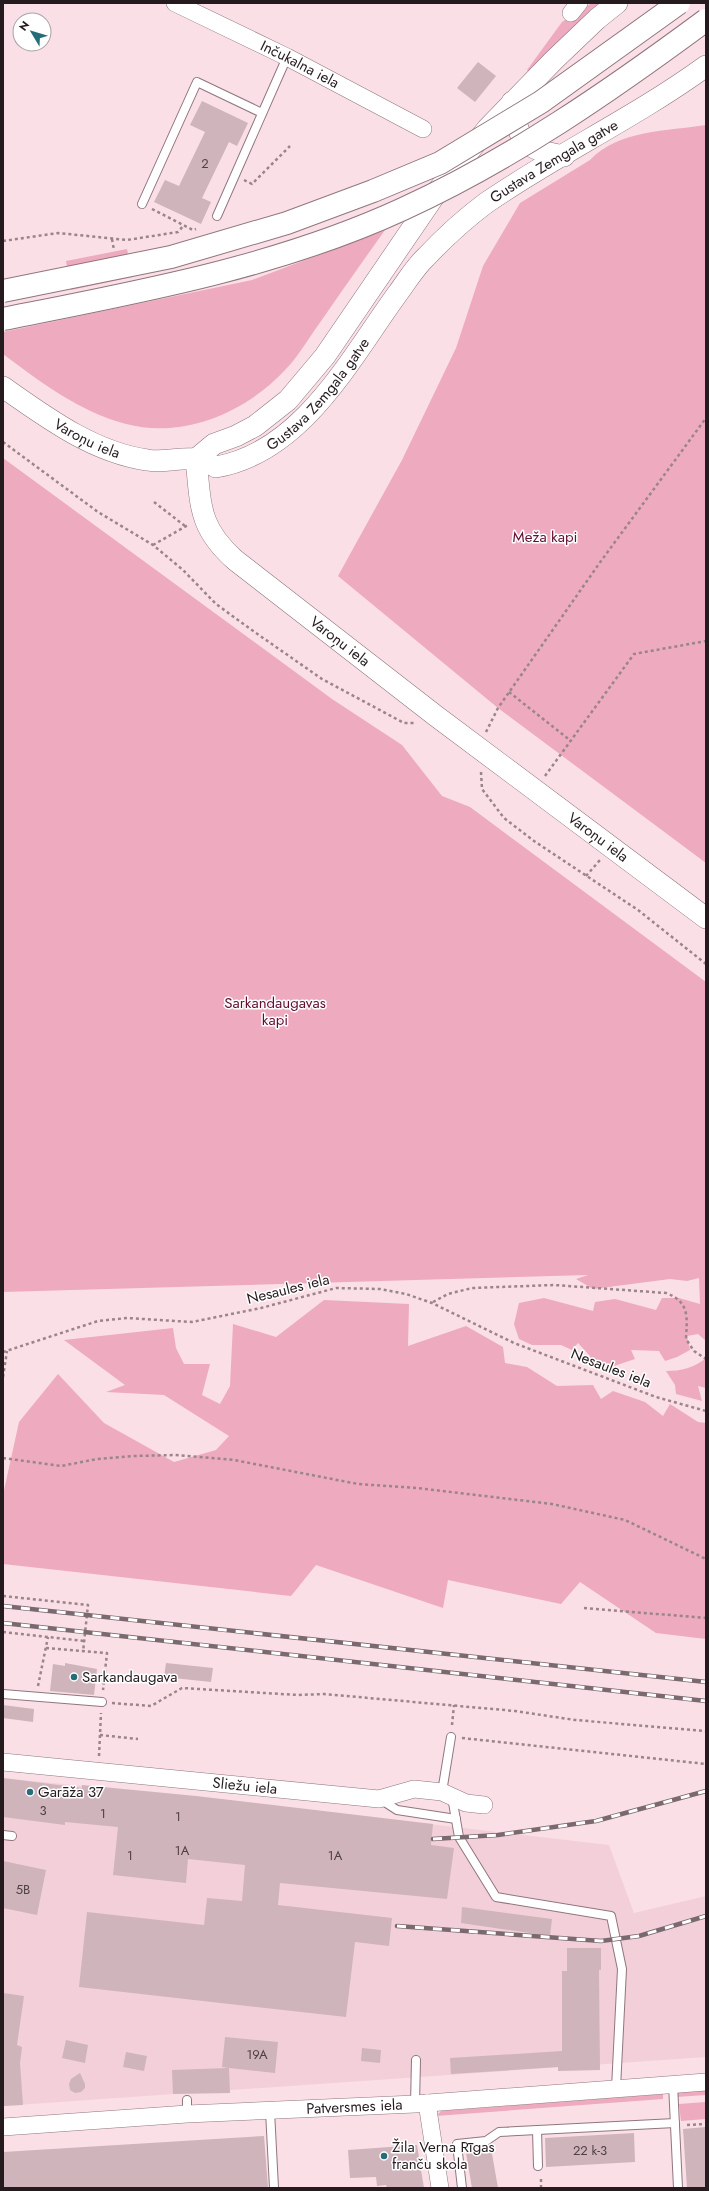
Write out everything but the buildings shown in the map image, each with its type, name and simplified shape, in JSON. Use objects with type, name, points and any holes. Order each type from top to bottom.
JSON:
[{"type":"main road","points":[[3,291],[171,257],[287,223],[373,191],[440,163],[541,102],[679,3]]},
{"type":"main road","name":"Gustava Zemgala gatve","points":[[3,319],[130,294],[227,271],[304,248],[402,210],[496,162],[554,127],[601,96],[706,20]]},
{"type":"street","name":"Inčukalna iela","points":[[175,3],[287,57],[423,129]]},
{"type":"street","name":"Gustava Zemgala gatve","points":[[617,3],[597,19],[512,102],[482,135],[439,190],[325,356],[306,380],[271,415],[236,436],[214,444],[196,459],[216,467],[223,466],[261,449],[290,430],[318,404],[336,382],[424,258],[485,204],[649,106],[706,66]]},
{"type":"street","points":[[512,102],[516,124],[522,139],[540,152],[564,156]]},
{"type":"street","name":"Varoņu iela","points":[[3,387],[70,431],[127,456],[148,461],[167,462],[196,459],[194,522],[212,537],[235,560],[436,716],[706,918]]},
{"type":"street","name":"Sliežu iela","points":[[3,1762],[379,1799],[414,1789],[447,1795],[466,1803],[484,1805]]},
{"type":"street","name":"Patversmes iela","points":[[3,2127],[187,2107],[270,2111],[421,2104],[706,2082]]},
{"type":"street","points":[[421,2104],[440,2188]]},
{"type":"lane","points":[[217,216],[287,57]]},
{"type":"lane","points":[[142,204],[197,82],[262,113]]},
{"type":"lane","points":[[3,1694],[102,1702]]},
{"type":"lane","points":[[450,1737],[447,1795],[456,1819],[459,1837],[496,1897],[611,1916],[622,1968],[616,2088]]},
{"type":"lane","points":[[379,1799],[397,1810],[456,1819]]},
{"type":"lane","points":[[3,1835],[12,1836]]},
{"type":"lane","points":[[416,2060],[421,2104]]},
{"type":"lane","points":[[673,2084],[678,2188]]},
{"type":"lane","points":[[270,2111],[274,2188]]},
{"type":"lane","points":[[462,2188],[457,2144],[486,2141],[499,2132],[675,2124]]},
{"type":"lane","points":[[537,2130],[538,2166]]},
{"type":"path","points":[[234,176],[252,184],[290,146]]},
{"type":"path","points":[[142,204],[193,230],[211,224],[217,216]]},
{"type":"path","points":[[3,241],[58,233],[127,240],[178,232],[184,225]]},
{"type":"path","points":[[112,239],[114,251]]},
{"type":"path","points":[[706,418],[601,561],[509,692],[498,708],[479,748],[482,789],[504,818],[534,841],[638,910],[706,964]]},
{"type":"path","points":[[3,442],[98,512],[153,545],[182,570],[216,604],[322,679],[404,723],[422,724],[436,716]]},
{"type":"path","points":[[154,502],[194,522]]},
{"type":"path","points":[[153,545],[194,522]]},
{"type":"path","points":[[534,790],[634,654],[706,641]]},
{"type":"path","points":[[509,692],[571,741]]},
{"type":"path","points":[[432,1303],[448,1294],[472,1288],[554,1285],[666,1292],[677,1297],[684,1305],[687,1320],[686,1339],[694,1351],[706,1359]]},
{"type":"path","name":"Nesaules iela","points":[[3,1352],[7,1352],[98,1321],[127,1318],[192,1322],[261,1308],[336,1288],[380,1289],[406,1294],[432,1303],[514,1342],[555,1359],[656,1397],[706,1411]]},
{"type":"path","points":[[3,1377],[7,1352]]},
{"type":"path","points":[[3,1458],[61,1466],[97,1459],[175,1455],[234,1460],[358,1484],[417,1488],[552,1504],[625,1520],[706,1559]]},
{"type":"path","points":[[3,1596],[88,1604],[83,1652]]},
{"type":"path","points":[[584,1608],[706,1618]]},
{"type":"path","points":[[3,1632],[84,1641]]},
{"type":"path","points":[[36,1696],[48,1637]]},
{"type":"path","points":[[102,1702],[151,1706],[182,1688],[298,1695],[324,1694],[515,1711],[575,1720],[706,1731]]},
{"type":"path","points":[[454,1705],[450,1737],[706,1764]]},
{"type":"path","points":[[100,1735],[138,1739]]},
{"type":"path","points":[[675,2124],[706,2124]]},
{"type":"shaded area","points":[[3,1778],[224,1800],[609,1845],[634,1913],[706,1896],[706,2057],[3,2106]]},
{"type":"green space","points":[[592,3],[603,3],[529,72],[527,70],[562,22]]},
{"type":"green space","name":"Meža kapi","points":[[706,125],[706,863],[498,708],[338,576],[402,460],[456,348],[483,266],[520,203],[590,160],[601,150],[629,137]]},
{"type":"green space","points":[[385,230],[290,365],[269,385],[252,398],[213,418],[192,425],[170,428],[148,428],[109,419],[61,395],[3,354],[3,332],[252,280]]},
{"type":"green space","points":[[127,249],[133,277],[71,290],[66,261]]},
{"type":"green space","name":"Sarkandaugavas kapi","points":[[3,458],[332,699],[402,745],[442,796],[470,807],[706,982],[706,1341],[698,1334],[687,1336],[690,1350],[665,1361],[659,1351],[631,1350],[635,1359],[611,1367],[607,1371],[589,1366],[590,1356],[578,1343],[572,1350],[561,1345],[532,1345],[519,1339],[514,1324],[519,1303],[544,1298],[593,1311],[595,1302],[615,1299],[656,1310],[662,1298],[679,1298],[700,1304],[699,1278],[687,1281],[670,1279],[593,1289],[576,1279],[588,1275],[3,1292]]},
{"type":"green space","points":[[324,1300],[409,1304],[408,1346],[466,1326],[503,1347],[505,1363],[527,1367],[557,1386],[593,1385],[601,1399],[613,1391],[645,1402],[663,1416],[670,1404],[698,1422],[706,1423],[706,1639],[656,1633],[580,1582],[561,1604],[448,1580],[443,1608],[316,1565],[291,1596],[3,1564],[3,1495],[19,1422],[58,1374],[104,1423],[174,1462],[216,1450],[229,1436],[164,1395],[106,1392],[125,1385],[64,1340],[173,1328],[176,1348],[184,1364],[210,1364],[202,1395],[220,1404],[230,1386],[233,1324],[276,1337]]},
{"type":"green space","points":[[706,1358],[706,1388],[698,1386],[702,1401],[676,1394],[675,1385],[666,1371],[687,1368]]},
{"type":"green space","points":[[706,2090],[706,2095],[676,2097],[676,2092]]},
{"type":"green space","points":[[663,2094],[663,2099],[436,2116],[441,2111]]},
{"type":"green space","points":[[706,2102],[706,2119],[681,2121],[679,2104]]},
{"type":"railway","points":[[3,1606],[706,1682]]},
{"type":"railway","points":[[3,1623],[706,1701]]},
{"type":"railway","points":[[433,1839],[498,1835],[596,1821],[706,1791]]},
{"type":"railway","points":[[397,1926],[601,1941],[639,1936],[706,1916]]},
{"type":"place","name":"Sarkandaugava","points":[[74,1677]]},
{"type":"place","name":"Garāža 37","points":[[30,1792]]},
{"type":"place","name":"Žila Verna Rīgas franču skola","points":[[384,2156]]}]
